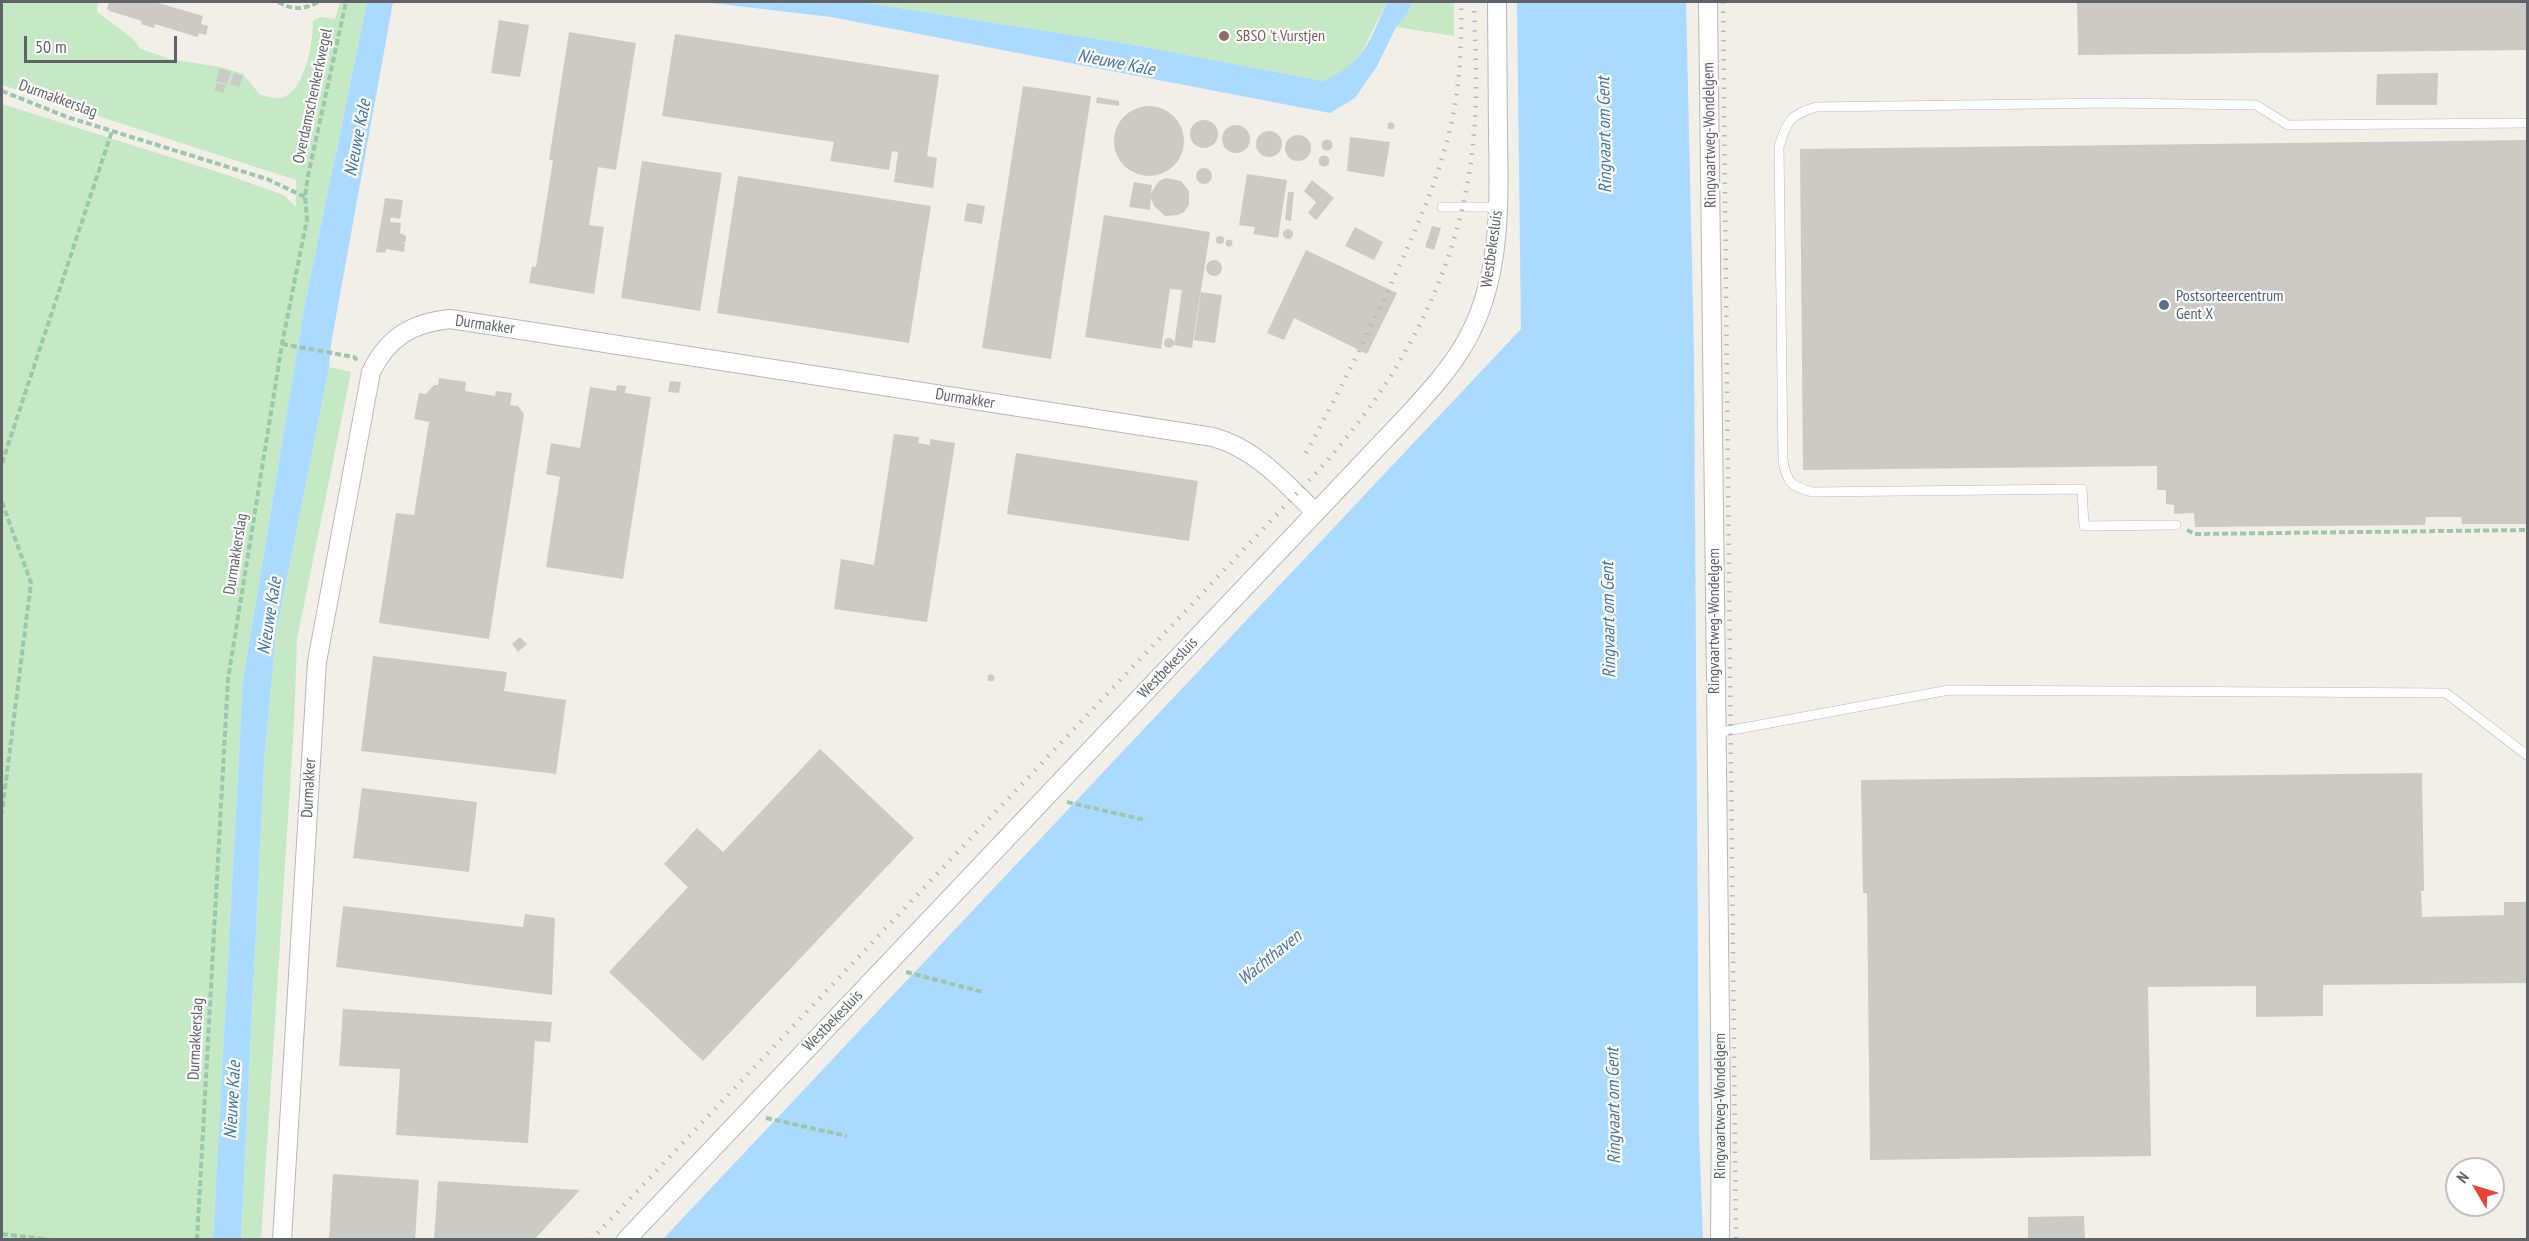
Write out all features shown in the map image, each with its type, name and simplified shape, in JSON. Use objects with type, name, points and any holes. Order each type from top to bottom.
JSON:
[{"type":"street","name":"Westbekesluis","points":[[626,1239],[1424,398],[1465,342],[1477,317],[1491,274],[1497,207],[1497,2]]},
{"type":"street","name":"Ringvaartweg-Wondelgem","points":[[1708,2],[1721,1108],[1720,1239]]},
{"type":"street","name":"Durmakker","points":[[282,1239],[317,662],[371,372],[385,350],[408,330],[427,321],[450,319],[1213,437],[1241,447],[1253,455],[1316,512]]},
{"type":"lane","points":[[2176,525],[2084,526],[2082,489],[1812,492],[1796,488],[1786,477],[1783,461],[1779,147],[1785,126],[1800,112],[1816,107],[2110,103],[2256,105],[2288,125],[2528,123]]},
{"type":"lane","points":[[1442,207],[1497,207]]},
{"type":"lane","points":[[1716,733],[1949,690],[2446,693],[2528,756]]},
{"type":"path","points":[[278,2],[288,7],[302,9],[318,2]]},
{"type":"path","name":"Overdamschenkerkwegel","points":[[305,197],[346,2]]},
{"type":"path","name":"Durmakkerslag","points":[[2,91],[67,117],[267,179],[305,197],[307,219],[228,679],[197,1239]]},
{"type":"path","points":[[2,463],[112,131]]},
{"type":"path","points":[[285,345],[337,354]]},
{"type":"path","points":[[2,502],[32,583],[2,812]]},
{"type":"path","points":[[2176,525],[2195,534],[2528,530]]},
{"type":"path","points":[[1064,801],[1145,820]]},
{"type":"path","points":[[898,970],[983,992]]},
{"type":"path","points":[[759,1117],[847,1136]]},
{"type":"path","points":[[2,1234],[51,1239]]},
{"type":"green space","points":[[2,2],[98,2],[97,12],[132,38],[141,49],[170,59],[220,67],[243,74],[260,95],[277,98],[288,95],[301,78],[309,54],[313,21],[321,17],[335,19],[340,2],[367,2],[305,303],[243,680],[213,1239],[2,1239],[2,104],[227,175],[284,195],[296,207],[296,180],[2,85]]},
{"type":"green space","name":"SBSO 't Vurstjen","points":[[861,2],[1387,2],[1357,61],[1341,74],[1323,81],[1135,45]]},
{"type":"green space","points":[[1412,2],[1454,2],[1454,36],[1396,27],[1408,13]]},
{"type":"green space","points":[[329,367],[351,372],[297,639],[294,724],[261,1239],[241,1240],[264,764],[276,633]]},
{"type":"water","name":"Nieuwe Kale","points":[[367,2],[393,2],[331,344],[329,367],[276,633],[264,764],[241,1239],[213,1239],[243,680],[305,303]]},
{"type":"water","name":"Nieuwe Kale","points":[[703,2],[861,2],[1135,45],[1323,81],[1348,67],[1357,59],[1370,39],[1387,2],[1412,2],[1408,13],[1396,27],[1377,66],[1355,98],[1330,113],[831,17]]},
{"type":"water","points":[[1517,2],[1686,2],[1694,353],[1699,1131],[1703,1239],[663,1239],[1521,329]]},
{"type":"building","points":[[109,2],[155,2],[203,16],[201,24],[208,26],[206,35],[199,33],[197,37],[155,24],[154,28],[141,24],[142,21],[107,9]]},
{"type":"building","points":[[2077,2],[2528,2],[2528,50],[2078,55]]},
{"type":"building","points":[[499,20],[529,25],[520,77],[491,73]]},
{"type":"building","points":[[569,32],[636,43],[616,170],[598,167],[589,225],[604,227],[594,294],[529,283],[532,266],[536,267],[553,160],[549,160]]},
{"type":"building","points":[[675,34],[939,75],[927,156],[937,158],[933,188],[894,182],[898,152],[892,151],[889,170],[830,161],[834,142],[662,116]]},
{"type":"building","points":[[220,68],[231,72],[227,84],[216,81]]},
{"type":"building","points":[[234,73],[243,76],[239,87],[230,84]]},
{"type":"building","points":[[2438,73],[2437,105],[2376,105],[2377,74]]},
{"type":"building","points":[[217,83],[226,85],[223,93],[214,90]]},
{"type":"building","points":[[1023,86],[1091,96],[1051,359],[982,348]]},
{"type":"building","points":[[1097,97],[1119,101],[1119,106],[1096,103]]},
{"type":"building","points":[[1149,106],[1162,109],[1174,116],[1181,128],[1184,141],[1181,154],[1174,166],[1162,173],[1149,176],[1136,173],[1124,166],[1117,154],[1114,141],[1117,128],[1124,116],[1136,109]]},
{"type":"building","points":[[1204,120],[1214,124],[1218,134],[1214,144],[1204,148],[1194,144],[1190,134],[1194,124]]},
{"type":"building","points":[[1391,123],[1394,126],[1391,129],[1388,126]]},
{"type":"building","points":[[1236,125],[1246,129],[1250,139],[1246,149],[1236,153],[1226,149],[1222,139],[1226,129]]},
{"type":"building","points":[[1269,131],[1278,135],[1282,144],[1278,153],[1269,157],[1260,153],[1256,144],[1260,135]]},
{"type":"building","points":[[1298,135],[1307,139],[1311,148],[1307,157],[1298,161],[1289,157],[1285,148],[1289,139]]},
{"type":"building","points":[[1350,137],[1390,142],[1384,177],[1347,171]]},
{"type":"building","points":[[1327,139],[1333,145],[1327,151],[1321,145]]},
{"type":"building","name":"Postsorteercentrum Gent X","points":[[2528,140],[2527,524],[2462,524],[2461,517],[2426,517],[2425,525],[2195,527],[2194,513],[2174,514],[2174,505],[2166,504],[2166,490],[2157,490],[2157,466],[1803,470],[1800,149]]},
{"type":"building","points":[[1324,155],[1330,161],[1324,167],[1318,161]]},
{"type":"building","points":[[642,161],[722,173],[700,311],[621,298]]},
{"type":"building","points":[[1201,168],[1207,168],[1212,176],[1210,182],[1201,184],[1196,179],[1196,173]]},
{"type":"building","points":[[1247,174],[1287,180],[1278,238],[1253,234],[1255,227],[1239,225]]},
{"type":"building","points":[[738,176],[931,206],[909,343],[717,313]]},
{"type":"building","points":[[1166,178],[1181,181],[1189,191],[1189,205],[1184,212],[1165,216],[1154,206],[1151,198],[1150,210],[1129,207],[1134,182],[1152,185],[1151,193],[1159,181]]},
{"type":"building","points":[[1312,180],[1334,198],[1316,220],[1308,213],[1316,202],[1304,191]]},
{"type":"building","points":[[1288,192],[1294,192],[1291,221],[1285,220]]},
{"type":"building","points":[[385,198],[403,200],[400,219],[391,217],[390,222],[401,223],[400,233],[406,236],[406,242],[402,242],[405,243],[404,252],[386,249],[385,253],[376,252]]},
{"type":"building","points":[[967,203],[985,206],[982,224],[964,221]]},
{"type":"building","points":[[1104,215],[1210,232],[1192,348],[1174,345],[1182,290],[1170,289],[1161,349],[1085,337]]},
{"type":"building","points":[[1432,226],[1441,228],[1434,250],[1425,247]]},
{"type":"building","points":[[1355,227],[1383,242],[1374,260],[1345,246]]},
{"type":"building","points":[[1288,229],[1292,230],[1292,238],[1288,239],[1284,238],[1283,234],[1284,230]]},
{"type":"building","points":[[1220,236],[1224,240],[1220,244],[1216,240]]},
{"type":"building","points":[[1229,239],[1233,243],[1229,247],[1225,243]]},
{"type":"building","points":[[1306,250],[1397,293],[1367,354],[1294,318],[1284,340],[1267,333]]},
{"type":"building","points":[[1214,260],[1222,268],[1214,276],[1206,268]]},
{"type":"building","points":[[1201,292],[1222,295],[1215,343],[1194,340]]},
{"type":"building","points":[[1169,338],[1174,343],[1169,348],[1164,343]]},
{"type":"building","points":[[439,378],[466,382],[465,391],[495,396],[496,391],[512,393],[510,405],[518,406],[524,414],[489,639],[379,623],[396,513],[414,515],[429,422],[414,419],[419,393],[426,394],[434,385],[438,385]]},
{"type":"building","points":[[670,381],[681,382],[679,393],[668,392]]},
{"type":"building","points":[[617,385],[626,386],[625,393],[651,397],[623,579],[546,567],[560,477],[546,474],[551,443],[580,448],[590,387],[616,391]]},
{"type":"building","points":[[894,434],[919,437],[918,443],[930,445],[930,439],[955,443],[927,622],[834,609],[841,559],[874,565]]},
{"type":"building","points":[[1016,453],[1198,481],[1189,541],[1007,514]]},
{"type":"building","points":[[520,637],[527,644],[518,652],[512,644]]},
{"type":"building","points":[[373,656],[507,672],[504,691],[566,700],[556,774],[361,751]]},
{"type":"building","points":[[991,675],[994,678],[991,681],[988,678]]},
{"type":"building","points":[[820,749],[914,838],[703,1061],[609,972],[688,887],[664,864],[697,828],[723,852]]},
{"type":"building","points":[[2422,773],[2424,891],[2421,891],[2422,917],[2504,915],[2504,902],[2528,902],[2528,983],[2323,985],[2323,1016],[2256,1017],[2256,986],[2148,987],[2151,1156],[1870,1160],[1867,893],[1863,893],[1861,780]]},
{"type":"building","points":[[362,788],[477,802],[469,872],[353,858]]},
{"type":"building","points":[[343,906],[523,927],[525,914],[555,918],[552,995],[336,967]]},
{"type":"building","points":[[343,1009],[552,1022],[550,1042],[535,1041],[528,1143],[396,1135],[400,1069],[339,1066]]},
{"type":"building","points":[[333,1174],[419,1180],[415,1240],[329,1240]]},
{"type":"building","points":[[438,1181],[580,1190],[534,1240],[434,1240]]},
{"type":"building","points":[[2084,1216],[2085,1240],[2028,1240],[2028,1217]]},
{"type":"railway","points":[[1306,453],[1385,296],[1419,221],[1439,169],[1453,117],[1458,84],[1461,2]]},
{"type":"railway","points":[[591,1240],[1316,473],[1376,398],[1402,358],[1424,316],[1443,273],[1457,228],[1468,181],[1474,133],[1476,84],[1474,2]]},
{"type":"railway","points":[[1723,2],[1736,1240]]},
{"type":"place","name":"SBSO 't Vurstjen","points":[[1224,36]]},
{"type":"place","name":"Postsorteercentrum Gent X","points":[[2164,305]]},
{"type":"water label","name":"Ringvaart om Gent","points":[[1605,135]]},
{"type":"water label","name":"Ringvaart om Gent","points":[[1609,620]]},
{"type":"water label","name":"Wachthaven","points":[[1270,958]]},
{"type":"water label","name":"Ringvaart om Gent","points":[[1614,1106]]}]
